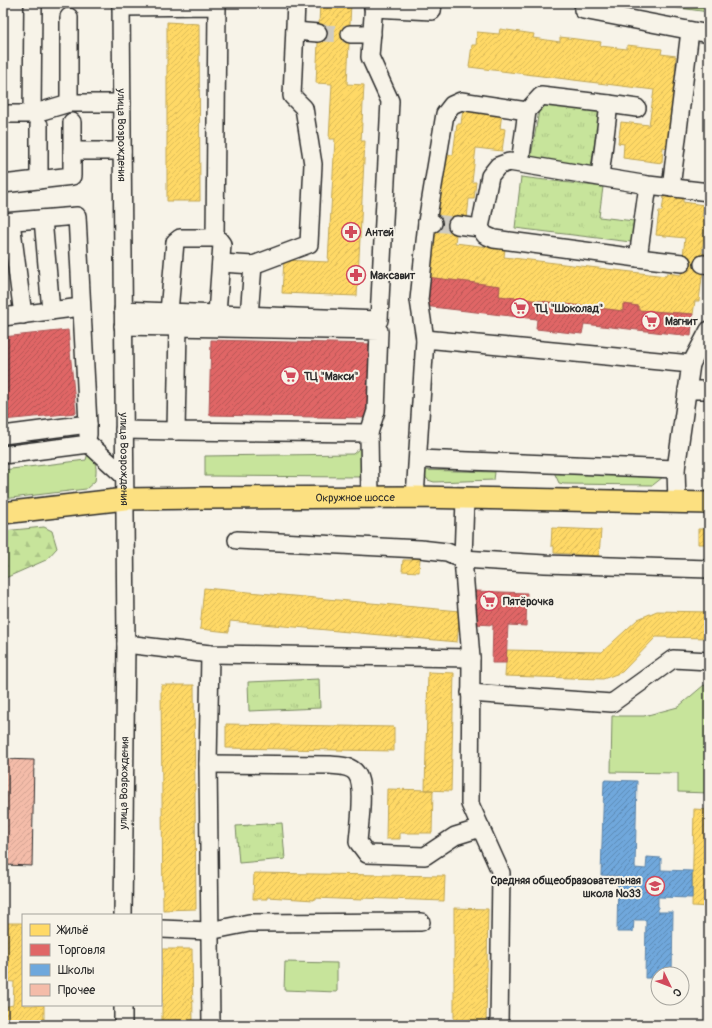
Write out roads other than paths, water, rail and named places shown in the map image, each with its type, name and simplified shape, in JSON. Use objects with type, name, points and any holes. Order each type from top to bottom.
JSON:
[{"type":"main road","name":"Окружное шоссе","points":[[3,513],[125,500],[415,497],[709,504]]},
{"type":"street","points":[[33,3],[39,180]]},
{"type":"street","points":[[221,263],[253,265],[309,244],[312,164],[304,108],[292,96],[296,3]]},
{"type":"street","points":[[123,318],[169,312],[379,320],[390,101],[370,57],[374,6],[432,11],[433,3]]},
{"type":"street","points":[[121,5],[217,6],[215,238]]},
{"type":"street","name":"улица Возрождения","points":[[121,5],[126,644],[123,914]]},
{"type":"street","points":[[583,10],[709,34]]},
{"type":"street","points":[[69,103],[70,17]]},
{"type":"street","points":[[671,188],[690,31]]},
{"type":"street","points":[[295,32],[318,33]]},
{"type":"street","points":[[350,34],[372,34]]},
{"type":"street","points":[[520,163],[527,111],[541,96],[637,108]]},
{"type":"street","points":[[415,497],[425,339],[419,300],[445,114],[452,105],[461,101],[527,111]]},
{"type":"street","points":[[3,114],[36,120],[69,103],[122,103]]},
{"type":"street","points":[[600,176],[609,104]]},
{"type":"street","points":[[3,184],[72,176],[72,122]]},
{"type":"street","points":[[72,151],[122,151]]},
{"type":"street","points":[[682,263],[494,239],[485,235],[480,228],[490,176],[498,166],[509,162],[648,185],[709,192]]},
{"type":"street","points":[[638,258],[648,185]]},
{"type":"street","points":[[23,315],[7,222],[77,216],[89,444],[124,476]]},
{"type":"street","points":[[43,219],[51,311]]},
{"type":"street","points":[[457,225],[480,228]]},
{"type":"street","points":[[169,312],[175,242],[180,238],[215,238],[222,244],[217,314]]},
{"type":"street","points":[[249,316],[253,265]]},
{"type":"street","points":[[3,317],[81,307]]},
{"type":"street","points":[[123,318],[178,327],[378,331],[376,411],[369,433],[370,497]]},
{"type":"street","points":[[176,431],[178,327]]},
{"type":"street","points":[[677,503],[676,469],[691,364],[709,330]]},
{"type":"street","points":[[425,339],[691,364]]},
{"type":"street","points":[[687,390],[709,390]]},
{"type":"street","points":[[3,435],[88,424]]},
{"type":"street","points":[[124,430],[369,433]]},
{"type":"street","points":[[3,455],[89,444]]},
{"type":"street","points":[[418,459],[676,469]]},
{"type":"street","points":[[465,499],[463,559],[471,658],[470,804],[501,873],[499,1025]]},
{"type":"street","points":[[237,540],[420,549],[447,552],[463,559],[545,564],[709,569]]},
{"type":"street","points":[[126,644],[210,654],[471,658]]},
{"type":"street","points":[[210,654],[208,764],[211,1025]]},
{"type":"street","points":[[470,693],[612,703],[673,659],[709,661]]},
{"type":"street","points":[[208,764],[346,766],[355,772],[361,780],[358,842],[368,854],[425,856],[455,836],[481,828]]},
{"type":"street","points":[[162,929],[209,931],[249,924],[421,922]]},
{"type":"street","points":[[123,1006],[123,1025]]},
{"type":"tunnel","points":[[318,33],[350,34]]},
{"type":"tunnel","points":[[433,223],[457,225]]},
{"type":"place","name":"Антей","points":[[351,232]]},
{"type":"place","name":"Максавит","points":[[356,275]]},
{"type":"place","name":"ТЦ \"Шоколад\"","points":[[520,308]]},
{"type":"place","name":"Магнит","points":[[651,321]]},
{"type":"place","name":"ТЦ \"Макси\"","points":[[290,376]]},
{"type":"place","name":"Пятёрочка","points":[[489,601]]},
{"type":"place","name":"Средняя общеобразовательная школа №33","points":[[655,886]]}]
